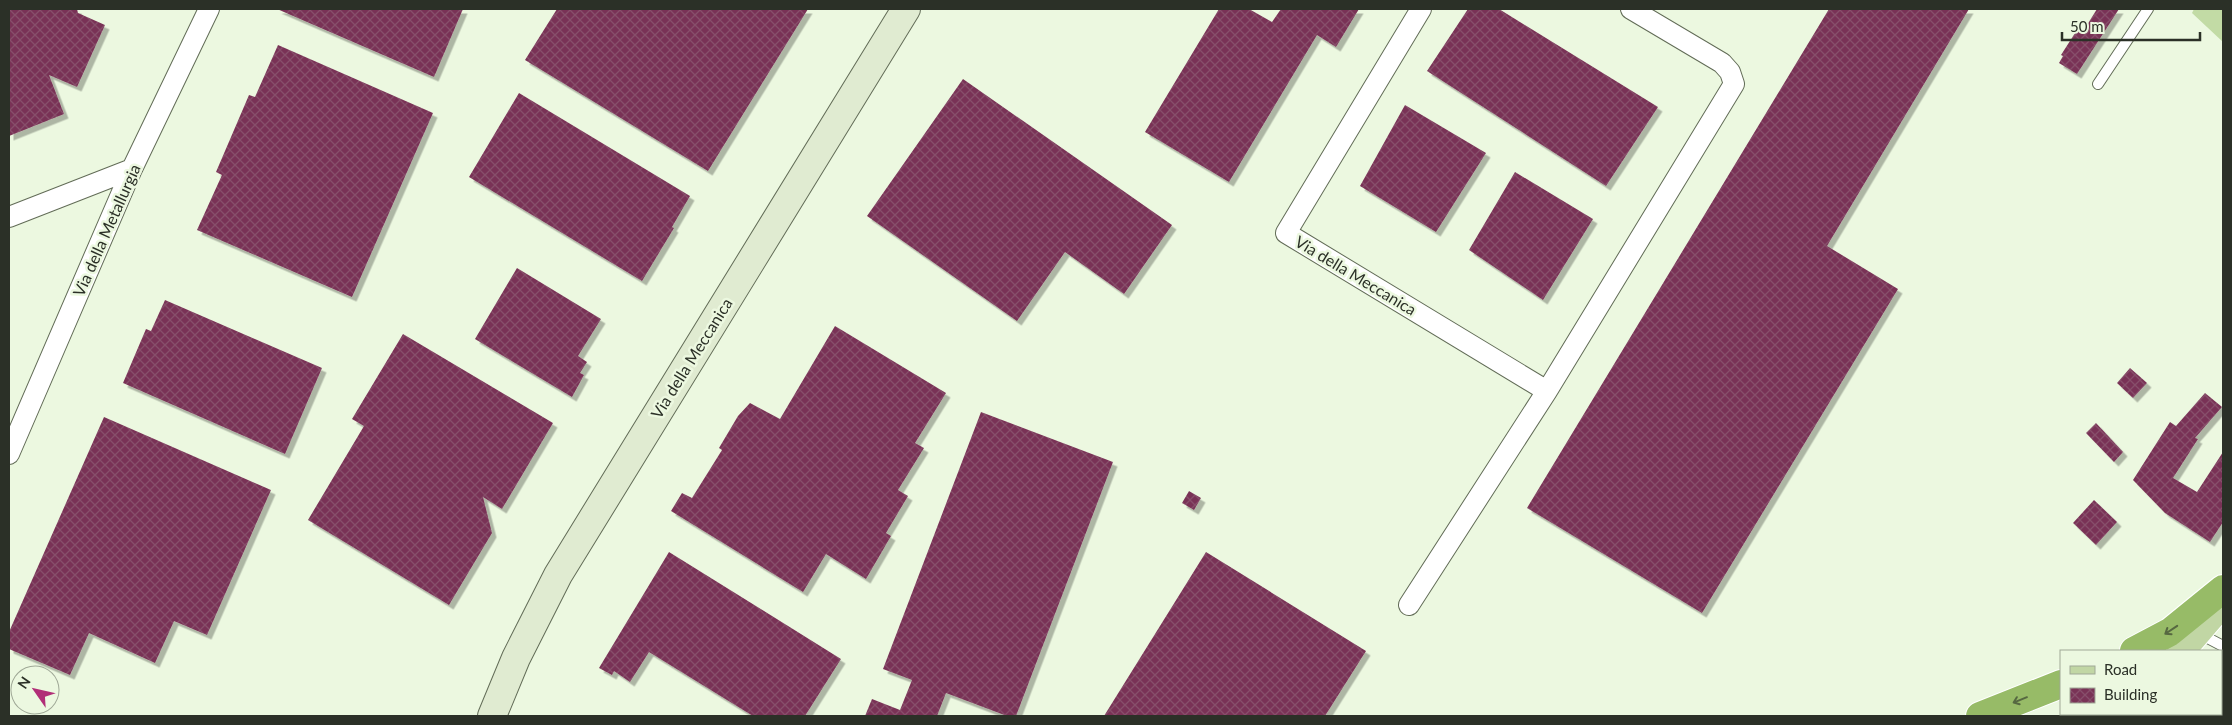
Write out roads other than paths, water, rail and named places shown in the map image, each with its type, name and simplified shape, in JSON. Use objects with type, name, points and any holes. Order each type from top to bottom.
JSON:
[{"type":"highway","points":[[2136,650],[2170,632],[2223,589]]},
{"type":"highway","points":[[1980,716],[2060,684]]},
{"type":"main road","points":[[2189,642],[2223,602]]},
{"type":"street","name":"Via della Metallurgia","points":[[9,454],[132,170],[209,9]]},
{"type":"street","name":"Via della Meccanica","points":[[492,716],[516,658],[558,575],[906,9]]},
{"type":"street","name":"Via della Meccanica","points":[[1421,9],[1286,233],[1547,390]]},
{"type":"street","points":[[1409,605],[1547,390],[1734,84],[1730,72],[1722,63],[1631,9]]},
{"type":"street","points":[[9,217],[132,170]]},
{"type":"lane","points":[[2098,84],[2148,9]]},
{"type":"lane","points":[[2189,642],[2223,646]]}]
